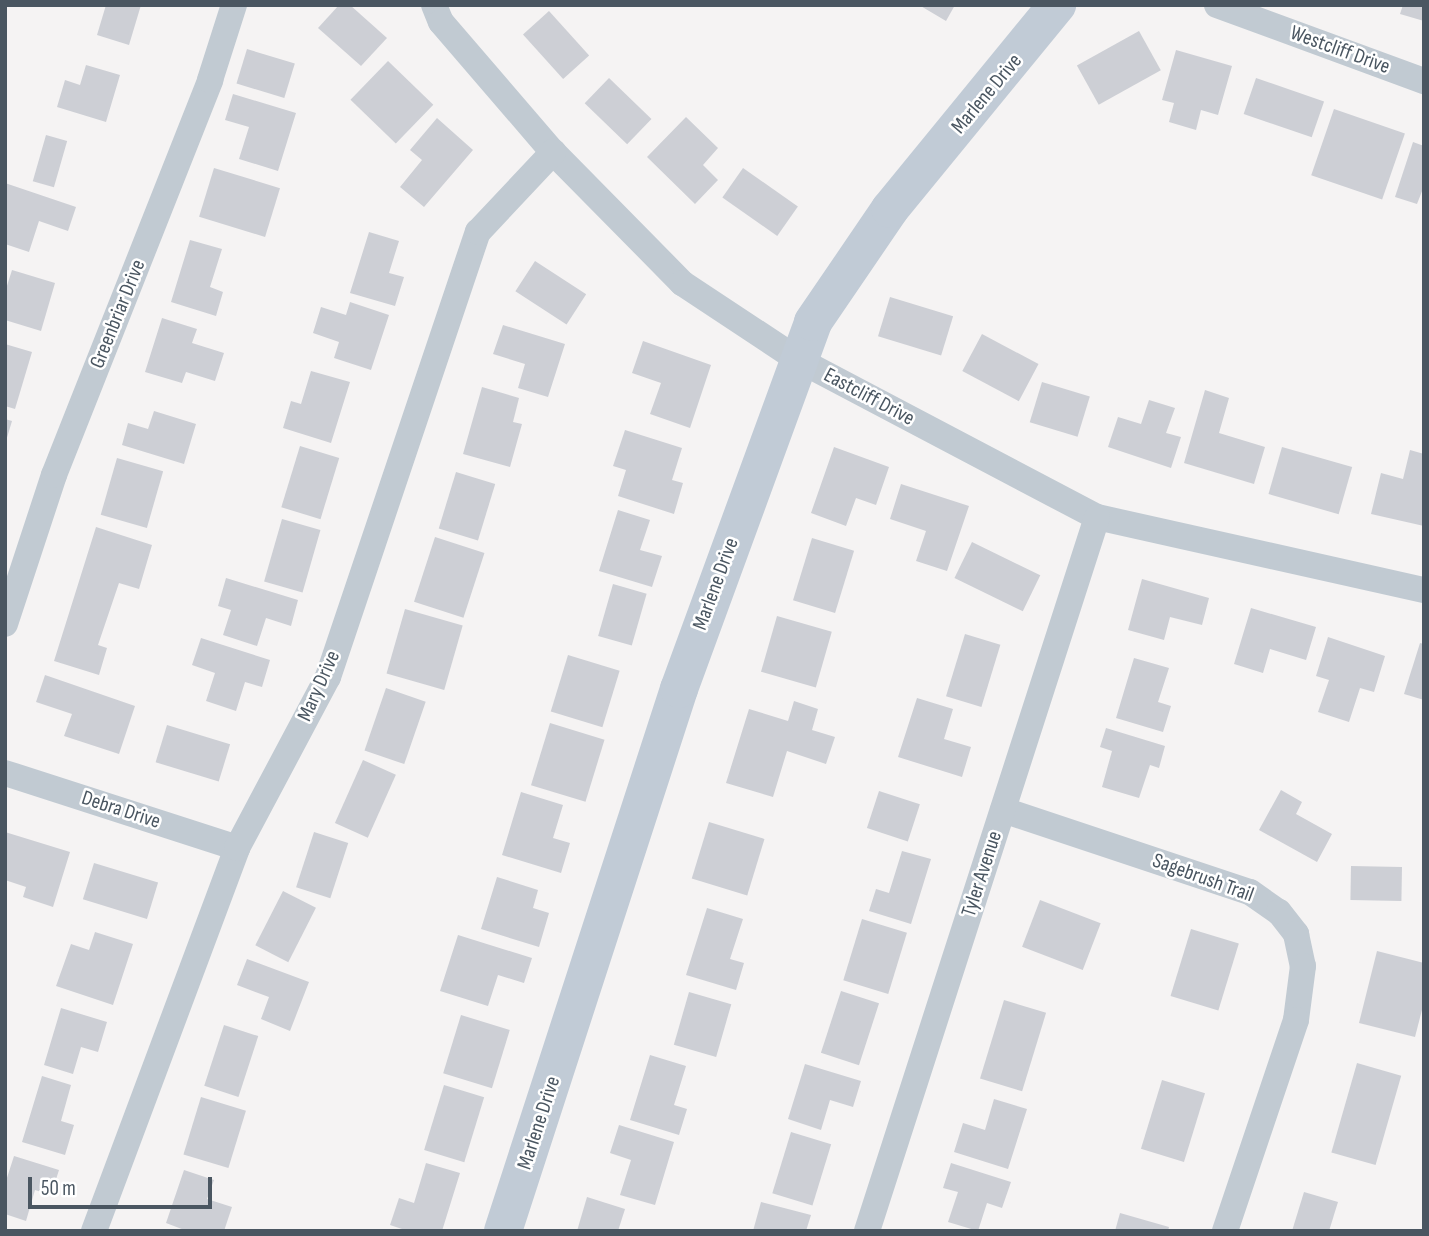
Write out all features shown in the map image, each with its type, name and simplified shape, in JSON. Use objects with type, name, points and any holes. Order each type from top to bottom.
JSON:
[{"type":"street","name":"Greenbriar Drive","points":[[5,624],[54,475],[210,80],[234,5]]},
{"type":"street","name":"Eastcliff Drive","points":[[434,5],[441,22],[553,152],[682,283],[797,359],[1097,517],[1424,590]]},
{"type":"street","name":"Marlene Drive","points":[[503,1231],[679,689],[797,359],[813,322],[890,209],[1057,5]]},
{"type":"street","name":"Westcliff Drive","points":[[1217,5],[1424,81]]},
{"type":"street","name":"Mary Drive","points":[[94,1231],[237,848],[327,677],[478,232],[553,152]]},
{"type":"street","name":"Tyler Avenue","points":[[867,1231],[1097,517]]},
{"type":"street","name":"Debra Drive","points":[[5,772],[237,848]]},
{"type":"street","name":"Sagebrush Trail","points":[[1003,810],[1250,892],[1279,912],[1296,934],[1304,966],[1296,1020],[1225,1231]]},
{"type":"building","points":[[106,5],[141,5],[129,45],[97,35]]},
{"type":"building","points":[[339,5],[350,5],[387,38],[361,66],[318,28]]},
{"type":"building","points":[[919,5],[955,5],[946,21]]},
{"type":"building","points":[[1403,5],[1424,5],[1424,21],[1400,14]]},
{"type":"building","points":[[549,11],[589,56],[563,79],[523,34]]},
{"type":"building","points":[[1139,31],[1161,70],[1099,105],[1077,65]]},
{"type":"building","points":[[247,49],[295,64],[284,98],[236,83]]},
{"type":"building","points":[[1176,50],[1232,66],[1218,115],[1201,110],[1196,130],[1169,122],[1174,103],[1162,100]]},
{"type":"building","points":[[388,61],[433,105],[396,144],[350,100]]},
{"type":"building","points":[[86,65],[120,75],[106,122],[57,107],[65,80],[80,85]]},
{"type":"building","points":[[609,78],[651,119],[627,144],[585,103]]},
{"type":"building","points":[[1256,78],[1324,101],[1312,137],[1244,114]]},
{"type":"building","points":[[233,94],[296,113],[278,171],[239,159],[249,127],[225,120]]},
{"type":"building","points":[[1334,109],[1405,133],[1382,200],[1311,175]]},
{"type":"building","points":[[686,117],[718,148],[703,165],[718,180],[695,204],[647,157]]},
{"type":"building","points":[[437,118],[473,150],[424,207],[400,187],[422,160],[410,150]]},
{"type":"building","points":[[46,135],[67,141],[54,187],[33,181]]},
{"type":"building","points":[[1413,142],[1424,146],[1424,186],[1417,204],[1395,197]]},
{"type":"building","points":[[214,168],[280,188],[265,237],[199,217]]},
{"type":"building","points":[[743,168],[798,206],[777,236],[722,197]]},
{"type":"building","points":[[5,183],[76,207],[68,231],[39,221],[29,252],[5,244]]},
{"type":"building","points":[[369,232],[399,241],[389,273],[404,277],[395,306],[350,293]]},
{"type":"building","points":[[190,240],[222,249],[210,287],[223,292],[216,316],[171,302]]},
{"type":"building","points":[[535,261],[586,294],[567,324],[515,291]]},
{"type":"building","points":[[12,270],[55,283],[41,331],[5,320],[5,292]]},
{"type":"building","points":[[890,297],[953,316],[941,356],[878,336]]},
{"type":"building","points":[[350,302],[389,315],[371,370],[334,358],[339,342],[313,333],[321,307],[346,315]]},
{"type":"building","points":[[162,318],[197,329],[192,343],[224,353],[215,381],[186,372],[182,383],[145,372]]},
{"type":"building","points":[[503,325],[565,344],[548,397],[518,388],[525,364],[493,354]]},
{"type":"building","points":[[982,334],[1039,364],[1019,401],[962,371]]},
{"type":"building","points":[[643,341],[711,365],[690,428],[650,414],[661,383],[632,373]]},
{"type":"building","points":[[5,344],[32,352],[15,409],[5,406]]},
{"type":"building","points":[[311,371],[350,382],[331,443],[283,428],[291,401],[301,404]]},
{"type":"building","points":[[1042,382],[1090,397],[1078,437],[1030,422]]},
{"type":"building","points":[[482,387],[519,398],[513,422],[522,424],[510,467],[463,454]]},
{"type":"building","points":[[1205,390],[1229,398],[1219,433],[1265,447],[1254,484],[1184,463]]},
{"type":"building","points":[[1149,400],[1175,408],[1166,433],[1181,437],[1171,468],[1108,447],[1118,417],[1141,424]]},
{"type":"building","points":[[154,411],[196,424],[184,464],[122,445],[128,423],[148,429]]},
{"type":"building","points":[[5,419],[12,421],[6,441],[5,441]]},
{"type":"building","points":[[625,430],[682,448],[672,480],[683,483],[674,514],[618,496],[626,470],[613,466]]},
{"type":"building","points":[[300,446],[339,458],[320,519],[281,507]]},
{"type":"building","points":[[834,447],[889,467],[876,505],[856,498],[846,526],[811,513]]},
{"type":"building","points":[[1282,447],[1352,467],[1339,514],[1268,494]]},
{"type":"building","points":[[1410,450],[1424,454],[1424,526],[1371,514],[1381,473],[1403,479]]},
{"type":"building","points":[[117,458],[163,471],[147,528],[101,515]]},
{"type":"building","points":[[456,472],[495,484],[478,540],[439,528]]},
{"type":"building","points":[[901,484],[969,506],[947,571],[916,561],[926,531],[890,519]]},
{"type":"building","points":[[618,510],[650,520],[640,550],[662,556],[652,587],[599,571]]},
{"type":"building","points":[[282,519],[320,530],[303,593],[264,581]]},
{"type":"building","points":[[96,527],[152,545],[139,589],[119,583],[98,645],[107,648],[99,675],[54,661]]},
{"type":"building","points":[[435,537],[484,553],[463,618],[414,602]]},
{"type":"building","points":[[812,538],[854,551],[835,613],[793,600]]},
{"type":"building","points":[[972,542],[1040,575],[1023,611],[954,578]]},
{"type":"building","points":[[226,578],[298,600],[291,626],[266,618],[257,646],[223,635],[231,610],[218,606]]},
{"type":"building","points":[[1142,579],[1209,598],[1202,625],[1170,617],[1164,640],[1128,630]]},
{"type":"building","points":[[613,584],[647,594],[632,646],[598,636]]},
{"type":"building","points":[[1251,608],[1316,627],[1306,660],[1270,649],[1263,673],[1234,664]]},
{"type":"building","points":[[405,609],[463,626],[444,690],[387,673]]},
{"type":"building","points":[[777,616],[832,632],[816,687],[761,672]]},
{"type":"building","points":[[965,634],[1000,645],[981,707],[946,696]]},
{"type":"building","points":[[1328,637],[1385,656],[1374,692],[1360,688],[1349,722],[1318,712],[1329,680],[1316,676]]},
{"type":"building","points":[[201,638],[270,660],[262,687],[245,682],[236,711],[206,701],[215,673],[192,665]]},
{"type":"building","points":[[1420,643],[1424,644],[1424,700],[1404,694]]},
{"type":"building","points":[[568,655],[620,671],[602,727],[551,711]]},
{"type":"building","points":[[1134,658],[1169,668],[1158,702],[1171,706],[1163,732],[1116,718]]},
{"type":"building","points":[[45,675],[135,706],[119,754],[64,736],[72,714],[36,702]]},
{"type":"building","points":[[386,688],[426,702],[404,764],[365,750]]},
{"type":"building","points":[[917,698],[953,709],[944,739],[971,747],[962,777],[898,757]]},
{"type":"building","points":[[794,701],[818,709],[812,730],[835,737],[826,764],[787,751],[773,797],[726,783],[749,709],[788,721]]},
{"type":"building","points":[[550,723],[605,740],[586,802],[531,785]]},
{"type":"building","points":[[167,725],[230,744],[219,782],[156,762]]},
{"type":"building","points":[[1106,728],[1165,746],[1159,768],[1150,765],[1139,798],[1102,787],[1112,751],[1100,747]]},
{"type":"building","points":[[363,760],[396,775],[368,838],[335,823]]},
{"type":"building","points":[[1281,790],[1302,802],[1296,814],[1332,834],[1317,862],[1259,830]]},
{"type":"building","points":[[879,791],[920,804],[908,841],[867,828]]},
{"type":"building","points":[[521,792],[563,805],[553,838],[570,843],[561,873],[502,855]]},
{"type":"building","points":[[709,822],[764,839],[747,895],[692,878]]},
{"type":"building","points":[[5,832],[70,852],[53,907],[23,897],[26,887],[5,880]]},
{"type":"building","points":[[314,832],[348,843],[330,898],[296,887]]},
{"type":"building","points":[[902,851],[931,859],[911,924],[869,911],[876,889],[889,893]]},
{"type":"building","points":[[94,863],[158,883],[147,919],[83,899]]},
{"type":"building","points":[[1351,866],[1402,867],[1401,901],[1350,900]]},
{"type":"building","points":[[497,877],[538,890],[533,908],[549,913],[539,947],[481,929]]},
{"type":"building","points":[[283,891],[316,908],[288,962],[255,945]]},
{"type":"building","points":[[1040,900],[1101,923],[1083,970],[1022,947]]},
{"type":"building","points":[[707,908],[743,919],[730,959],[744,963],[736,990],[686,975]]},
{"type":"building","points":[[862,919],[907,933],[888,994],[843,980]]},
{"type":"building","points":[[1191,929],[1239,944],[1218,1011],[1171,996]]},
{"type":"building","points":[[95,932],[133,944],[113,1005],[56,986],[71,944],[89,950]]},
{"type":"building","points":[[458,935],[532,958],[524,983],[498,975],[488,1006],[440,991]]},
{"type":"building","points":[[1377,951],[1424,963],[1424,1002],[1415,1037],[1359,1023]]},
{"type":"building","points":[[247,959],[309,982],[290,1031],[261,1019],[269,997],[237,985]]},
{"type":"building","points":[[841,991],[879,1003],[859,1065],[821,1053]]},
{"type":"building","points":[[689,992],[731,1004],[716,1057],[674,1045]]},
{"type":"building","points":[[1004,1000],[1046,1013],[1022,1091],[980,1078]]},
{"type":"building","points":[[61,1008],[107,1022],[98,1052],[81,1047],[73,1074],[44,1065]]},
{"type":"building","points":[[461,1015],[510,1030],[492,1088],[443,1073]]},
{"type":"building","points":[[224,1025],[258,1036],[238,1097],[204,1086]]},
{"type":"building","points":[[650,1055],[686,1066],[674,1105],[687,1109],[679,1135],[630,1120]]},
{"type":"building","points":[[1357,1063],[1401,1076],[1376,1165],[1331,1152]]},
{"type":"building","points":[[805,1064],[861,1081],[853,1107],[830,1100],[821,1130],[788,1119]]},
{"type":"building","points":[[42,1076],[71,1085],[61,1121],[74,1125],[65,1155],[22,1142]]},
{"type":"building","points":[[1162,1080],[1205,1093],[1184,1162],[1141,1149]]},
{"type":"building","points":[[444,1085],[484,1097],[464,1162],[424,1150]]},
{"type":"building","points":[[201,1097],[246,1111],[228,1168],[183,1154]]},
{"type":"building","points":[[994,1099],[1027,1109],[1008,1169],[954,1152],[963,1123],[985,1130]]},
{"type":"building","points":[[619,1125],[674,1142],[655,1205],[620,1195],[631,1160],[610,1153]]},
{"type":"building","points":[[791,1132],[831,1144],[812,1205],[772,1193]]},
{"type":"building","points":[[14,1156],[59,1170],[51,1195],[35,1190],[26,1221],[5,1214],[5,1184]]},
{"type":"building","points":[[426,1163],[460,1173],[442,1231],[408,1231],[390,1225],[399,1198],[414,1203]]},
{"type":"building","points":[[951,1163],[1011,1182],[1002,1208],[987,1203],[978,1231],[948,1222],[958,1192],[943,1188]]},
{"type":"building","points":[[184,1170],[214,1180],[207,1199],[232,1207],[224,1231],[187,1231],[166,1223]]},
{"type":"building","points":[[1304,1192],[1338,1202],[1329,1231],[1292,1231]]},
{"type":"building","points":[[587,1197],[625,1209],[618,1231],[577,1231]]},
{"type":"building","points":[[761,1202],[811,1215],[806,1231],[753,1231]]},
{"type":"building","points":[[1120,1213],[1169,1227],[1168,1231],[1115,1231]]}]
